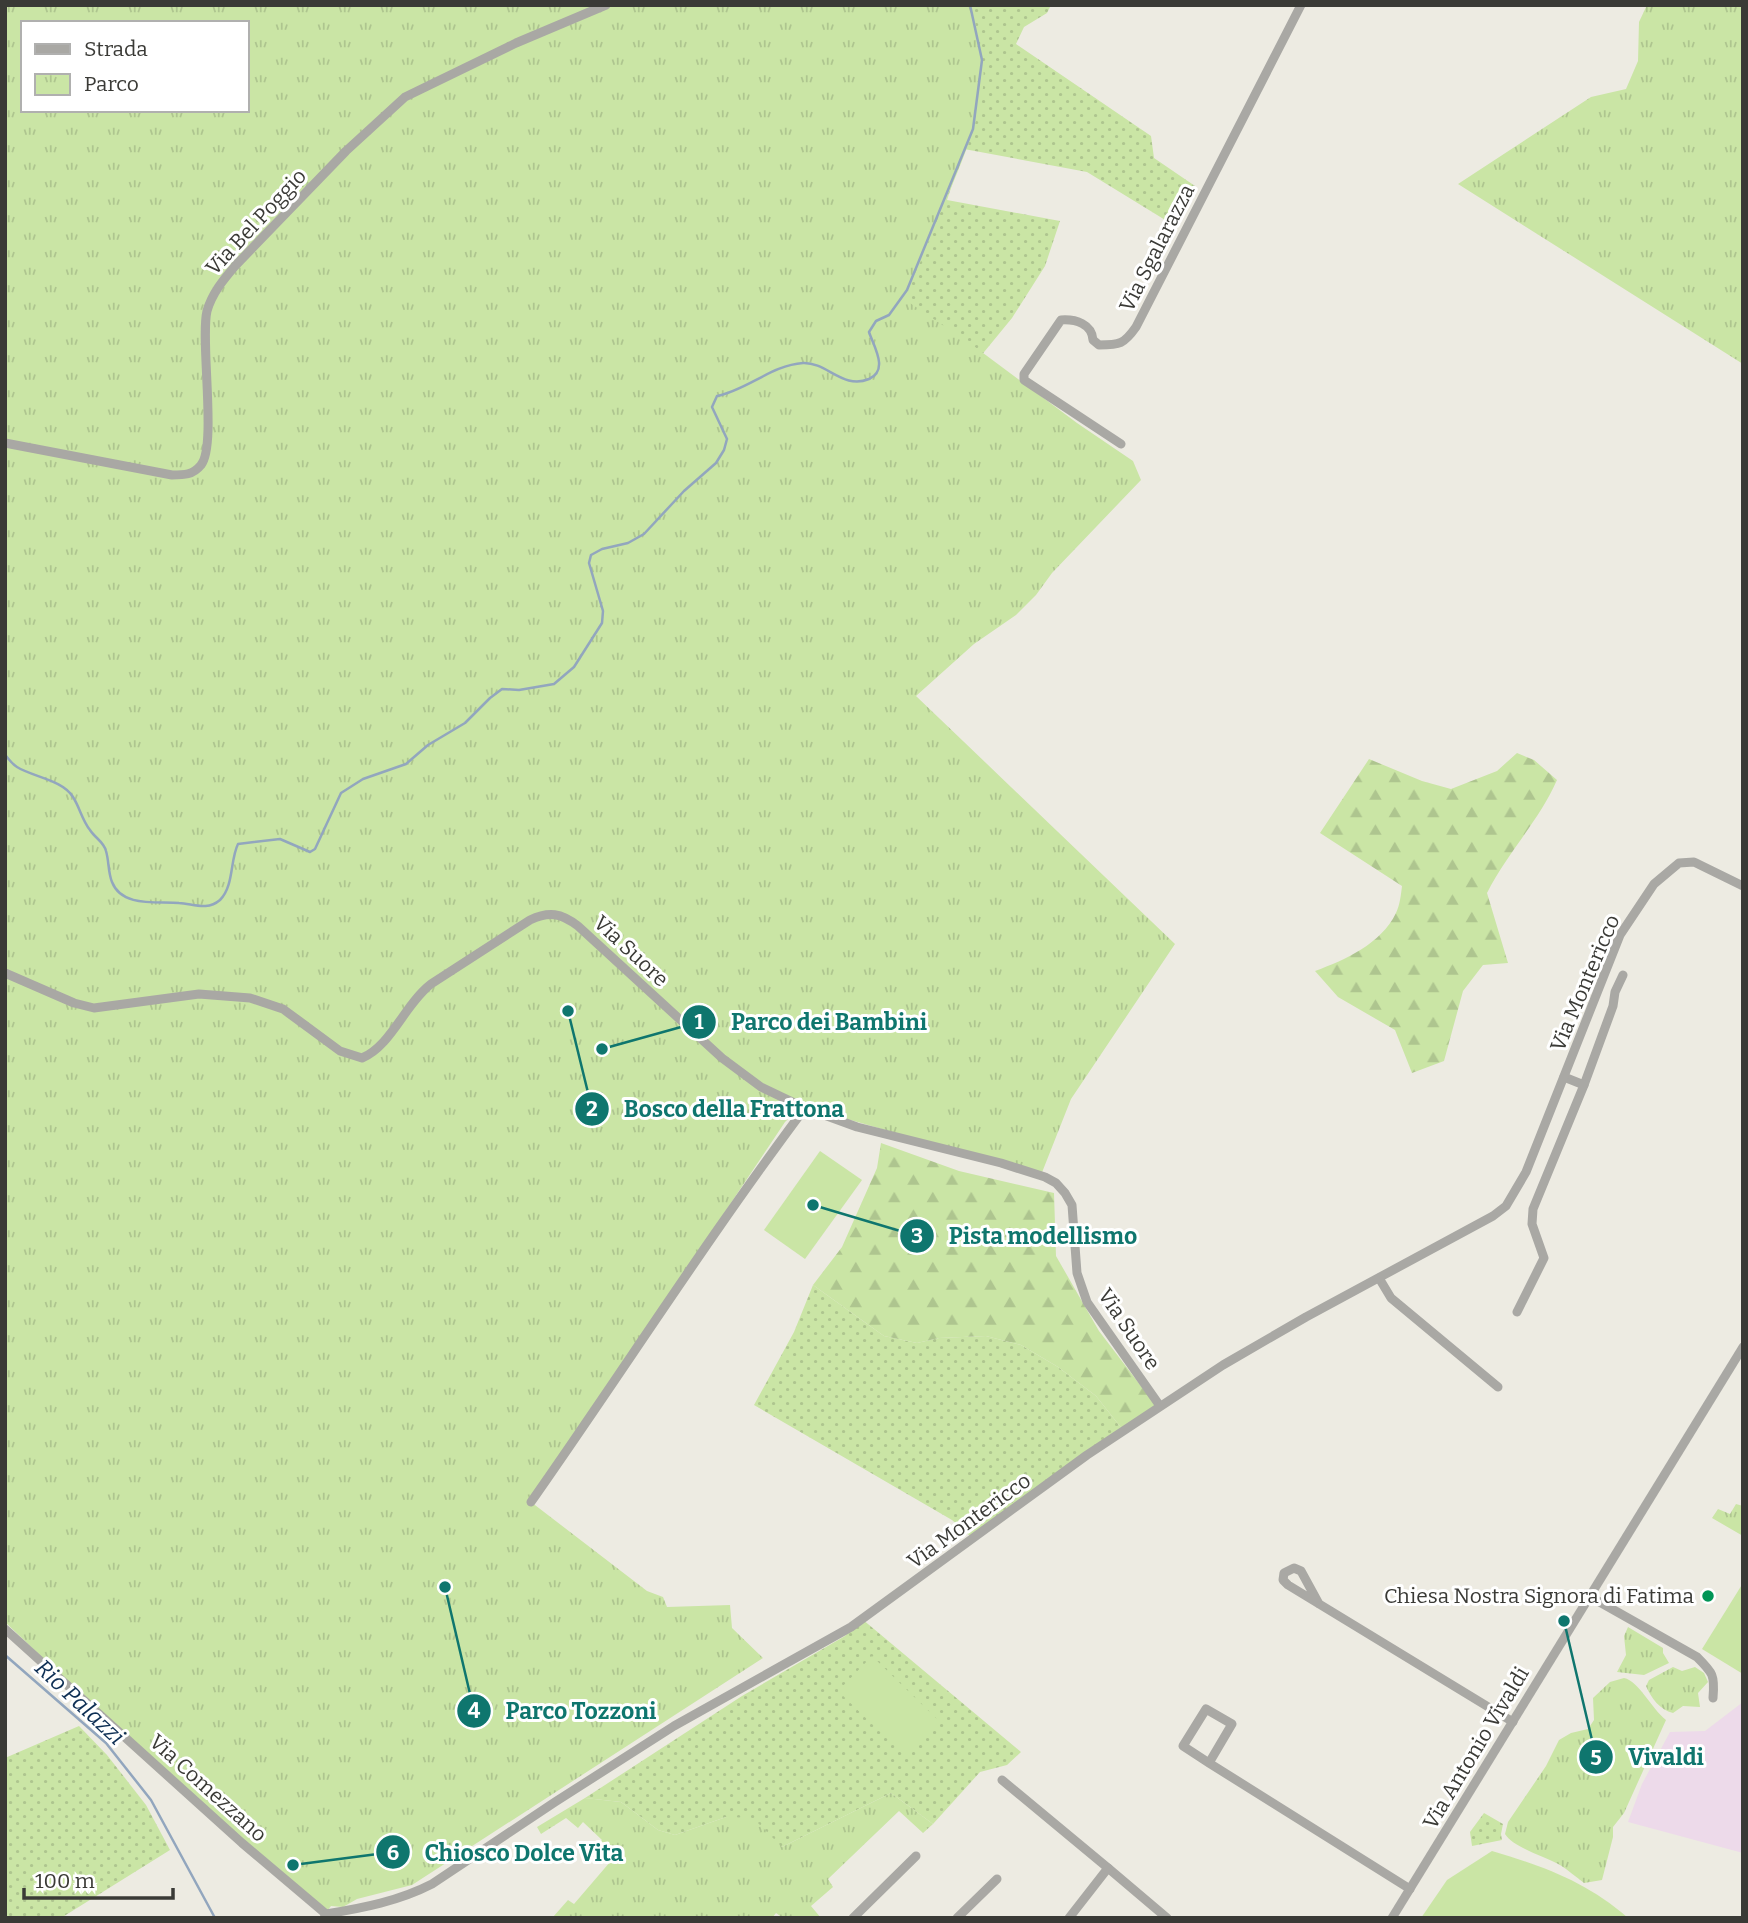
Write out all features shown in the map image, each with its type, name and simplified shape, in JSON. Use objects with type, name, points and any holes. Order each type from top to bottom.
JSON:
[{"type":"street","name":"Via Bel Poggio","points":[[5,443],[172,475],[189,474],[200,467],[206,458],[207,312],[218,286],[235,266],[346,151],[405,97],[516,43],[606,5]]},
{"type":"street","name":"Via Sgalarazza","points":[[1121,444],[1024,380],[1024,374],[1061,320],[1087,325],[1093,333],[1093,340],[1099,345],[1115,345],[1126,341],[1136,327],[1301,5]]},
{"type":"street","name":"Via Montericco","points":[[325,1916],[387,1902],[432,1884],[555,1801],[674,1727],[851,1627],[1087,1455],[1235,1358],[1462,1234],[1506,1206],[1526,1172],[1620,936],[1654,884],[1679,863],[1694,862],[1743,886]]},
{"type":"street","name":"Via Suore","points":[[5,973],[74,1003],[94,1008],[199,994],[250,998],[283,1009],[340,1051],[362,1058],[375,1051],[420,992],[530,920],[540,915],[558,914],[578,926],[739,1073],[761,1087],[805,1108],[888,1136],[1024,1169],[1056,1183],[1072,1205],[1077,1273],[1087,1302],[1160,1406]]},
{"type":"street","name":"Via Montericco","points":[[1517,1312],[1545,1258],[1532,1224],[1533,1209],[1584,1085],[1623,975]]},
{"type":"street","name":"Via Montericco","points":[[1564,1077],[1584,1085]]},
{"type":"street","points":[[531,1502],[662,1307],[805,1108]]},
{"type":"street","points":[[1379,1278],[1391,1298],[1498,1387]]},
{"type":"street","name":"Via Antonio Vivaldi","points":[[1392,1918],[1743,1347]]},
{"type":"street","points":[[1589,1595],[1697,1657],[1711,1671],[1715,1680],[1713,1698]]},
{"type":"street","points":[[1319,1604],[1513,1721]]},
{"type":"street","name":"Via Comezzano","points":[[5,1629],[325,1916]]},
{"type":"street","points":[[1209,1763],[1232,1724],[1206,1709],[1183,1746],[1209,1763],[1410,1889]]},
{"type":"street","points":[[1002,1780],[1167,1918]]},
{"type":"street","points":[[853,1918],[916,1856]]},
{"type":"street","points":[[1069,1918],[1108,1868]]},
{"type":"street","points":[[957,1918],[997,1879]]},
{"type":"shaded area","points":[[1743,1702],[1743,1853],[1628,1822],[1642,1784],[1670,1732],[1705,1731]]},
{"type":"green space","points":[[5,5],[969,5],[982,49],[982,95],[965,154],[911,282],[907,301],[1133,461],[1141,480],[1052,573],[1036,595],[1016,615],[974,644],[916,696],[1175,944],[1071,1099],[1041,1175],[802,1106],[785,1122],[531,1502],[647,1591],[663,1597],[667,1607],[730,1605],[732,1628],[763,1658],[412,1885],[357,1899],[343,1907],[331,1906],[327,1911],[149,1759],[5,1622]]},
{"type":"green space","points":[[881,5],[1051,5],[1047,13],[1024,27],[1016,44],[1151,136],[1154,158],[1195,186],[1175,226],[1087,172],[964,149],[947,200],[1060,221],[1045,266],[1012,318],[980,357],[470,409]]},
{"type":"green space","points":[[1647,5],[1743,5],[1743,364],[1458,184],[1591,97],[1626,89],[1638,61],[1639,22]]},
{"type":"green space","points":[[1517,753],[1534,760],[1557,780],[1487,893],[1508,963],[1483,965],[1463,991],[1444,1061],[1412,1073],[1395,1030],[1338,997],[1315,971],[1361,950],[1381,934],[1397,910],[1402,886],[1320,833],[1369,759],[1422,781],[1451,789],[1497,771]]},
{"type":"green space","points":[[881,1143],[959,1171],[1054,1193],[1056,1256],[1099,1331],[1160,1411],[1123,1430],[1096,1396],[1058,1367],[1021,1345],[986,1336],[939,1338],[917,1343],[884,1336],[813,1285],[842,1247],[877,1168]]},
{"type":"green space","points":[[820,1151],[862,1180],[805,1259],[764,1230]]},
{"type":"green space","points":[[813,1285],[884,1336],[917,1343],[939,1338],[986,1336],[1021,1345],[1058,1367],[1096,1396],[1123,1430],[970,1536],[952,1520],[754,1405],[794,1332]]},
{"type":"green space","points":[[1736,1504],[1743,1506],[1743,1536],[1712,1518],[1718,1509],[1730,1514]]},
{"type":"green space","points":[[1743,1583],[1743,1674],[1702,1649]]},
{"type":"green space","points":[[862,1619],[1021,1752],[1007,1765],[980,1772],[933,1824],[891,1793],[782,1847],[726,1817],[675,1835],[658,1830],[621,1802],[585,1798],[742,1696],[845,1636]]},
{"type":"green space","points":[[1628,1627],[1663,1648],[1669,1663],[1644,1675],[1617,1672],[1626,1655],[1624,1636]]},
{"type":"green space","points":[[872,1656],[938,1720],[904,1755],[838,1691]]},
{"type":"green space","points":[[1673,1667],[1682,1671],[1695,1667],[1704,1673],[1708,1682],[1698,1693],[1700,1707],[1683,1706],[1673,1713],[1656,1703],[1650,1695],[1646,1686],[1649,1680]]},
{"type":"green space","points":[[1624,1678],[1640,1689],[1666,1720],[1624,1813],[1613,1827],[1602,1880],[1584,1883],[1560,1865],[1515,1843],[1505,1834],[1508,1822],[1546,1766],[1559,1740],[1571,1733],[1588,1729],[1594,1720],[1593,1698],[1610,1682]]},
{"type":"green space","points":[[79,1726],[107,1755],[146,1805],[170,1850],[61,1918],[5,1918],[5,1758]]},
{"type":"green space","points":[[891,1793],[933,1824],[923,1833],[899,1811],[828,1879],[833,1887],[811,1906],[821,1918],[783,1918],[776,1913],[772,1918],[553,1917],[568,1900],[574,1904],[610,1862],[606,1857],[608,1854],[598,1845],[602,1840],[583,1822],[578,1828],[566,1818],[541,1834],[537,1827],[585,1798],[621,1802],[658,1830],[675,1835],[726,1817],[753,1818],[782,1847]]},
{"type":"green space","points":[[1484,1813],[1503,1824],[1502,1840],[1472,1846],[1470,1832]]},
{"type":"green space","points":[[1492,1851],[1564,1877],[1597,1894],[1628,1918],[1421,1918],[1447,1880]]},
{"type":"waterway","points":[[5,755],[17,767],[68,791],[87,826],[105,848],[112,882],[124,896],[141,902],[205,906],[220,900],[228,888],[238,844],[280,839],[310,852],[315,849],[341,793],[363,779],[406,764],[428,745],[465,723],[502,689],[519,690],[554,684],[574,667],[602,623],[603,611],[589,563],[591,555],[602,549],[628,543],[644,534],[684,491],[716,463],[724,450],[727,439],[712,407],[717,396],[739,389],[781,368],[803,363],[812,364],[851,381],[869,379],[875,375],[879,364],[869,332],[876,321],[889,315],[907,290],[973,129],[982,60],[970,5]]},
{"type":"waterway","name":"Rio Palazzi","points":[[5,1655],[106,1743],[151,1800],[215,1918]]},
{"type":"place","name":"Bosco della Frattona","points":[[568,1011]]},
{"type":"place","name":"Parco dei Bambini","points":[[602,1049]]},
{"type":"place","name":"Pista modellismo","points":[[813,1205]]},
{"type":"place","name":"Parco Tozzoni","points":[[445,1587]]},
{"type":"place","name":"Chiesa Nostra Signora di Fatima","points":[[1708,1596]]},
{"type":"place","name":"Vivaldi","points":[[1564,1621]]},
{"type":"place","name":"Chiosco Dolce Vita","points":[[293,1865]]}]
